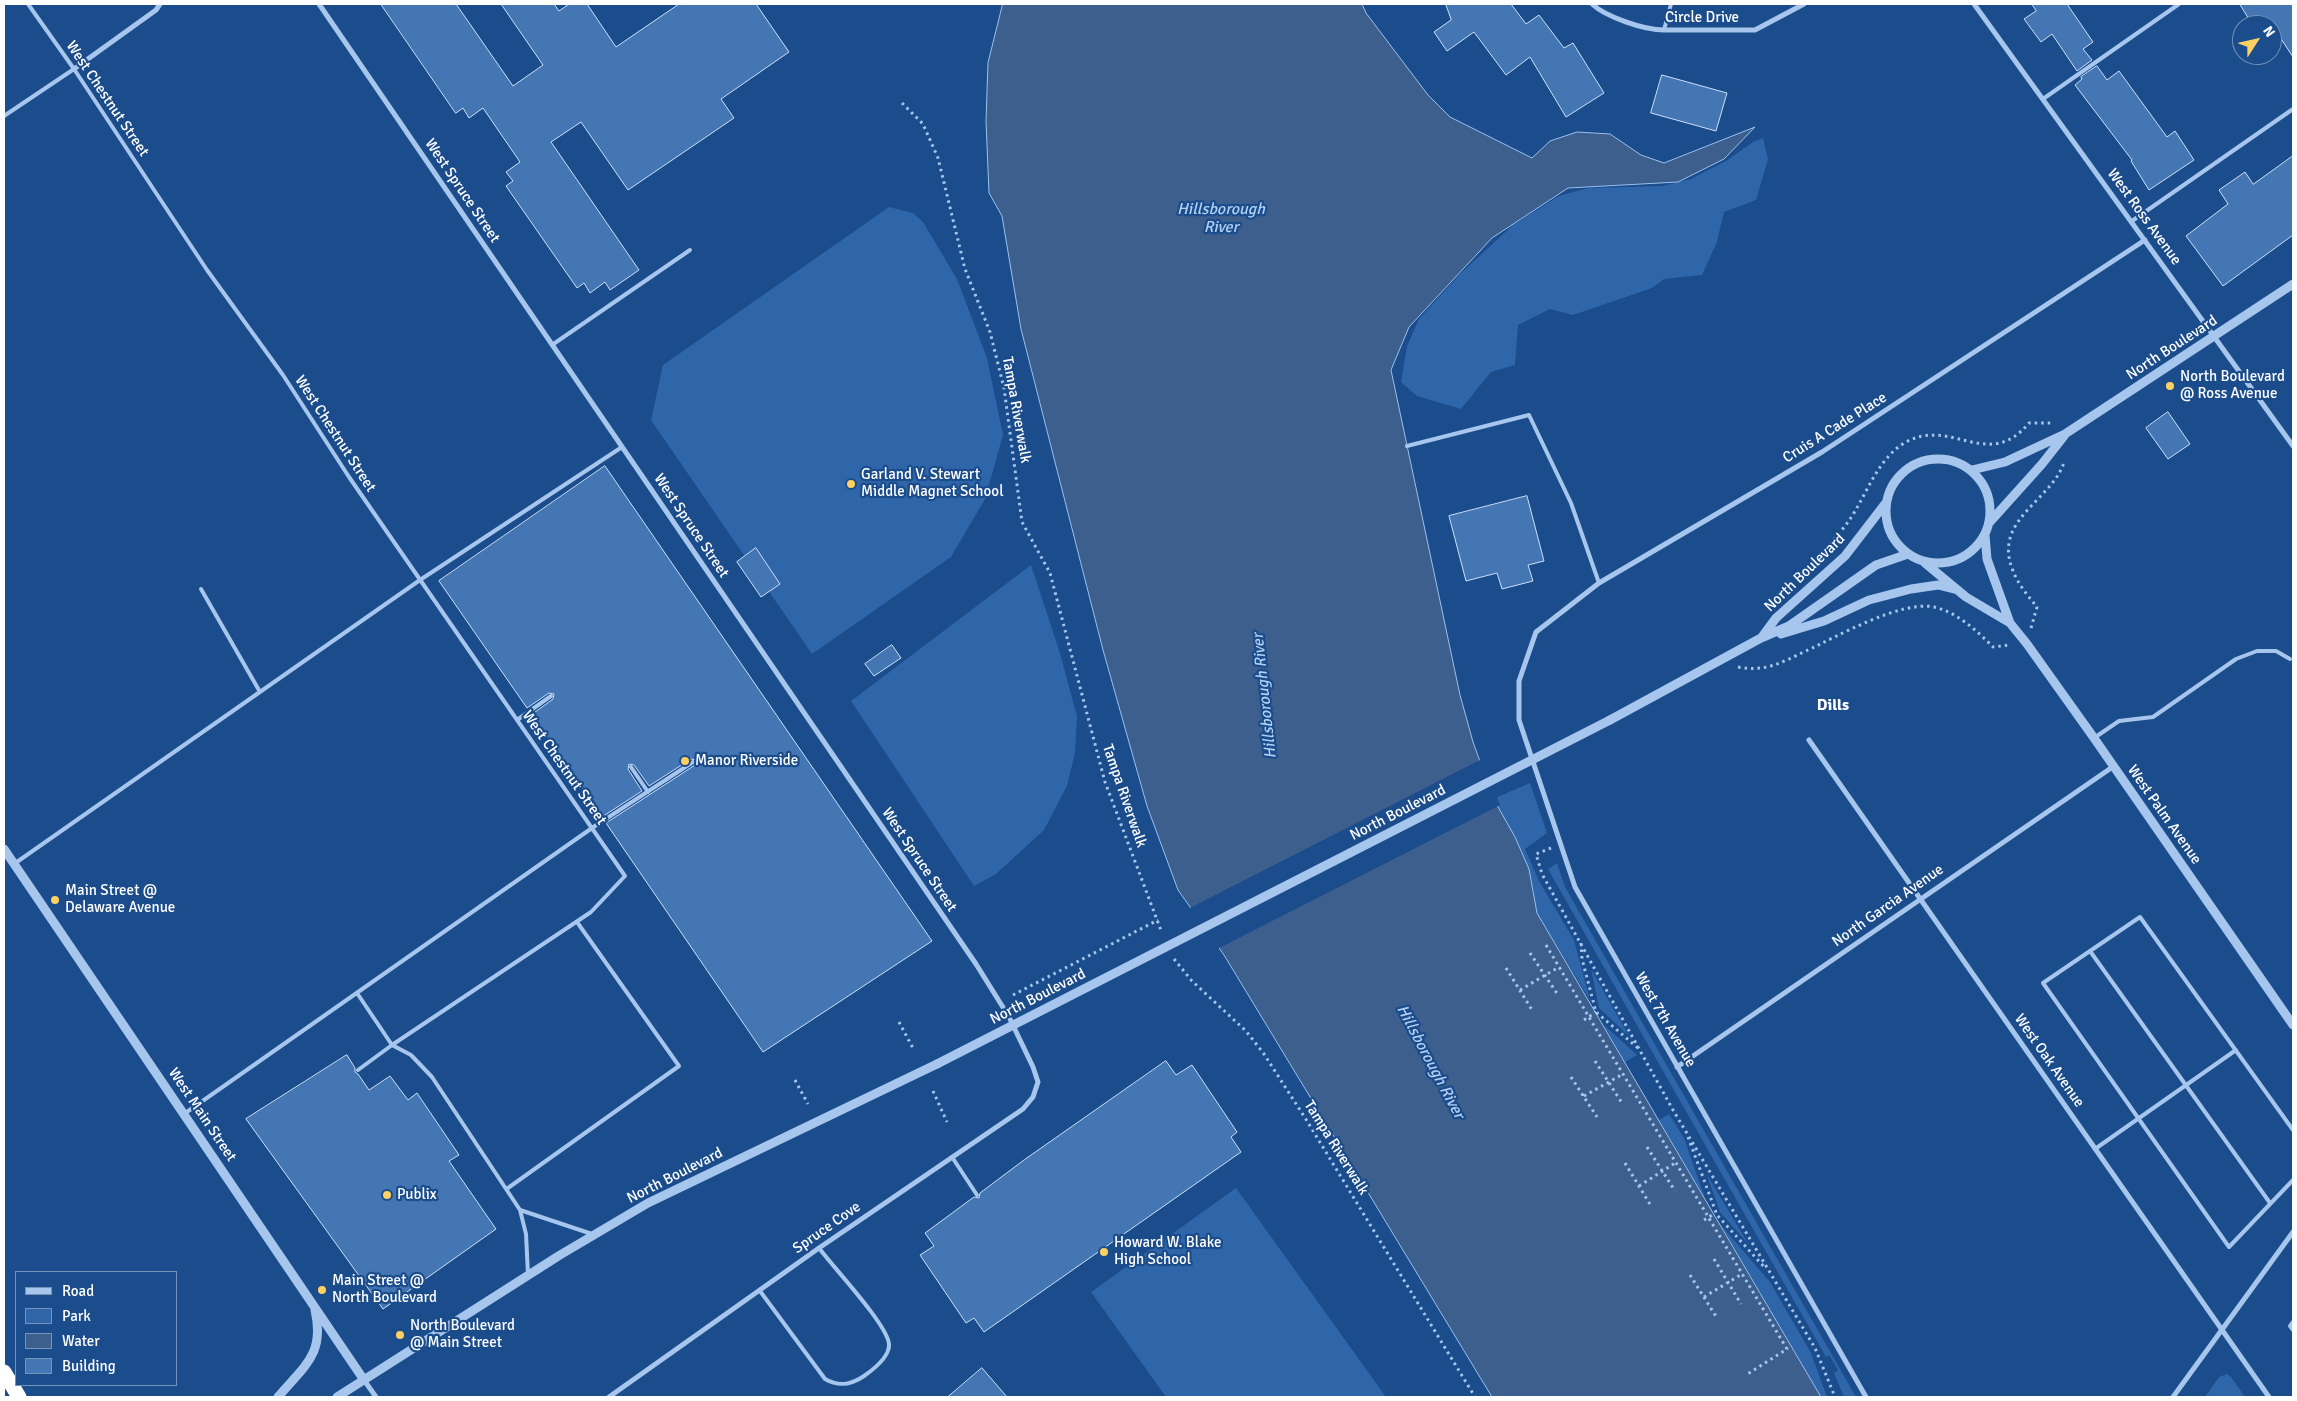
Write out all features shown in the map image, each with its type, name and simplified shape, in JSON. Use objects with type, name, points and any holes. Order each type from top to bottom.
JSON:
[{"type":"highway","points":[[4,1372],[19,1397]]},
{"type":"street","points":[[74,69],[156,10],[160,4]]},
{"type":"street","name":"West Spruce Street","points":[[319,4],[976,964],[1009,1017],[1033,1068]]},
{"type":"street","name":"Circle Drive","points":[[1592,4],[1600,12],[1653,30],[1755,30],[1804,4]]},
{"type":"street","name":"West Ross Avenue","points":[[1974,4],[2011,52],[2293,446]]},
{"type":"street","name":"Cruis A Cade Place","points":[[1536,632],[1599,583],[1822,452],[2146,240]]},
{"type":"street","name":"North Boulevard","points":[[1972,470],[2005,462],[2065,434],[2293,284]]},
{"type":"street","name":"North Boulevard","points":[[1989,523],[2042,464],[2065,434]]},
{"type":"street","points":[[1942,458],[1958,462],[1972,470],[1980,479],[1988,494],[1990,512],[1985,535],[1978,545],[1966,556],[1952,562],[1936,564],[1921,561],[1908,554],[1897,544],[1890,532],[1886,518],[1886,504],[1890,489],[1899,475],[1911,465],[1926,459],[1942,458]]},
{"type":"street","name":"North Boulevard","points":[[1761,638],[1776,618],[1845,556],[1886,504]]},
{"type":"street","name":"West Palm Avenue","points":[[1985,535],[1987,559],[2010,623],[2114,766],[2293,1025]]},
{"type":"street","name":"North Boulevard","points":[[337,1397],[528,1275],[648,1204],[937,1064],[1610,720],[1761,638],[1797,621],[1876,564],[1908,554]]},
{"type":"street","name":"West Palm Avenue","points":[[1921,561],[1984,610],[2010,623]]},
{"type":"street","points":[[1761,638],[1798,630],[1824,621],[1869,600],[1911,589],[1938,585],[1958,590]]},
{"type":"street","name":"West 7th Avenue","points":[[1536,632],[1519,681],[1520,720],[1574,887],[1866,1397]]},
{"type":"street","name":"West Oak Avenue","points":[[1808,740],[2269,1397]]},
{"type":"street","name":"North Garcia Avenue","points":[[1677,1067],[2114,766]]},
{"type":"street","name":"West Main Street","points":[[4,849],[376,1397]]},
{"type":"street","name":"Spruce Cove","points":[[609,1397],[819,1248],[1023,1109],[1032,1098],[1038,1082],[1033,1068]]},
{"type":"street","points":[[2174,1397],[2293,1232]]},
{"type":"street","points":[[278,1397],[310,1360],[318,1344],[318,1324],[313,1302]]},
{"type":"lane","name":"West Chestnut Street","points":[[28,4],[74,69],[207,270],[283,374],[349,476],[625,876],[591,912],[577,922]]},
{"type":"lane","points":[[1664,30],[1671,4]]},
{"type":"lane","points":[[2043,99],[2179,4]]},
{"type":"lane","points":[[4,116],[74,69]]},
{"type":"lane","points":[[2132,221],[2293,109]]},
{"type":"lane","points":[[552,346],[690,250]]},
{"type":"lane","points":[[1407,446],[1528,416],[1571,503],[1599,583]]},
{"type":"lane","points":[[14,864],[420,580],[622,448]]},
{"type":"lane","points":[[200,589],[260,692]]},
{"type":"lane","points":[[2094,738],[2119,721],[2153,717],[2236,659],[2257,651],[2276,651],[2290,659]]},
{"type":"lane","points":[[517,720],[551,696]]},
{"type":"lane","points":[[184,1114],[592,828],[692,762]]},
{"type":"lane","points":[[631,767],[648,792]]},
{"type":"lane","points":[[2293,1130],[2140,916],[2043,983],[2229,1247],[2293,1180]]},
{"type":"lane","points":[[358,1070],[392,1045],[577,922],[679,1066],[508,1188]]},
{"type":"lane","points":[[2090,950],[2270,1203]]},
{"type":"lane","points":[[357,993],[392,1045],[411,1055],[432,1077],[508,1188],[520,1210],[526,1234],[528,1275]]},
{"type":"lane","points":[[2095,1150],[2236,1050]]},
{"type":"lane","points":[[952,1157],[977,1194]]},
{"type":"lane","points":[[520,1210],[594,1235]]},
{"type":"lane","points":[[760,1291],[825,1379],[836,1385],[850,1384],[864,1376],[878,1365],[888,1353],[889,1343],[873,1316],[819,1248]]},
{"type":"lane","points":[[2293,1322],[2290,1326],[2293,1330]]},
{"type":"path","name":"Tampa Riverwalk","points":[[902,104],[923,124],[938,158],[966,269],[990,332],[1004,388],[1022,522],[1050,573],[1105,782],[1164,938]]},
{"type":"path","points":[[1827,548],[1849,520],[1893,451],[1906,442],[1934,435],[1947,436],[1974,443],[1999,444],[2019,435],[2029,423]]},
{"type":"path","points":[[2036,607],[2013,573],[2009,560],[2009,546],[2012,532],[2019,520],[2056,478]]},
{"type":"path","points":[[1717,663],[1749,669],[1771,668],[1866,622],[1922,606],[1945,610],[1969,625],[1993,647]]},
{"type":"path","points":[[1560,843],[1536,854],[1542,874],[1685,1129],[1816,1348],[1835,1397]]},
{"type":"path","points":[[1013,995],[1158,920]]},
{"type":"path","points":[[1581,942],[1582,959],[1596,1012],[1640,1050]]},
{"type":"path","points":[[1546,945],[1787,1349],[1746,1375]]},
{"type":"path","name":"Tampa Riverwalk","points":[[1171,953],[1178,966],[1246,1030],[1264,1054],[1307,1121],[1475,1397]]},
{"type":"path","points":[[1530,953],[1558,995]]},
{"type":"path","points":[[1520,990],[1559,967]]},
{"type":"path","points":[[1506,968],[1532,1010]]},
{"type":"path","points":[[1584,1020],[1596,1012]]},
{"type":"path","points":[[899,1022],[914,1050]]},
{"type":"path","points":[[1595,1061],[1622,1103]]},
{"type":"path","points":[[1584,1096],[1623,1074]]},
{"type":"path","points":[[1571,1077],[1597,1117]]},
{"type":"path","points":[[795,1080],[808,1104]]},
{"type":"path","points":[[934,1091],[947,1122]]},
{"type":"path","points":[[1685,1129],[1717,1214],[1772,1276]]},
{"type":"path","points":[[1647,1147],[1675,1191]]},
{"type":"path","points":[[1625,1163],[1651,1206]]},
{"type":"path","points":[[1638,1186],[1676,1163]]},
{"type":"path","points":[[1704,1220],[1714,1214]]},
{"type":"path","points":[[1714,1260],[1741,1304]]},
{"type":"path","points":[[1704,1297],[1742,1274]]},
{"type":"path","points":[[1690,1275],[1717,1318]]},
{"type":"green space","points":[[1763,138],[1768,159],[1756,200],[1724,212],[1717,242],[1702,275],[1664,279],[1652,288],[1573,315],[1550,309],[1518,325],[1515,365],[1491,372],[1461,409],[1417,396],[1401,382],[1407,346],[1419,319],[1460,274],[1513,225],[1559,196],[1588,188],[1662,186],[1691,179],[1726,161],[1753,142]]},
{"type":"green space","points":[[889,207],[913,213],[923,222],[957,279],[987,358],[1003,435],[985,499],[951,557],[812,654],[651,420],[663,365]]},
{"type":"green space","points":[[1031,565],[1059,650],[1077,716],[1075,753],[1067,786],[1044,830],[996,874],[974,886],[851,701]]},
{"type":"green space","points":[[1530,783],[1547,833],[1525,849],[1539,881],[1574,940],[1590,1000],[1537,913],[1529,869],[1515,837],[1493,799]]},
{"type":"green space","points":[[1557,863],[1565,887],[1856,1397],[1844,1397],[1834,1373],[1838,1370],[1829,1355],[1826,1357],[1548,869]]},
{"type":"green space","points":[[1591,969],[1629,1036],[1599,1008]]},
{"type":"green space","points":[[1603,1024],[1637,1055],[1625,1062]]},
{"type":"green space","points":[[1669,1114],[1684,1138],[1705,1198],[1659,1120]]},
{"type":"green space","points":[[1706,1173],[1749,1245],[1720,1212]]},
{"type":"green space","points":[[1236,1188],[1386,1397],[1166,1397],[1091,1292]]},
{"type":"green space","points":[[1721,1225],[1770,1282],[1811,1353],[1827,1397],[1821,1397]]},
{"type":"green space","points":[[2227,1374],[2245,1397],[2205,1397],[2219,1377]]},
{"type":"water","name":"Hillsborough River","points":[[1003,4],[1362,4],[1366,13],[1428,95],[1450,117],[1532,158],[1550,141],[1577,132],[1610,134],[1641,155],[1664,163],[1755,127],[1724,159],[1678,182],[1568,188],[1492,238],[1409,327],[1391,370],[1460,695],[1473,742],[1493,798],[1515,837],[1529,869],[1537,913],[1821,1397],[1492,1397],[1224,955],[1178,890],[1147,806],[1103,650],[1021,329],[1002,216],[989,193],[986,121],[988,63]]},
{"type":"pier","points":[[1482,759],[1500,805],[1217,949],[1188,909]]},
{"type":"building","points":[[381,4],[456,4],[513,86],[543,65],[501,4],[554,4],[559,11],[569,4],[587,4],[616,47],[679,4],[756,4],[789,52],[721,99],[734,118],[628,190],[581,122],[551,142],[639,270],[610,290],[605,282],[590,293],[584,283],[577,288],[506,186],[513,181],[506,172],[520,162],[483,108],[469,118],[463,108],[456,113]]},
{"type":"building","points":[[1446,4],[1511,4],[1526,24],[1539,15],[1564,48],[1573,43],[1604,93],[1566,117],[1530,57],[1506,75],[1474,32],[1447,51],[1434,32],[1451,20]]},
{"type":"building","points":[[2032,4],[2067,4],[2093,42],[2083,49],[2092,60],[2077,71],[2052,34],[2041,42],[2024,19],[2036,11]]},
{"type":"building","points":[[2240,4],[2293,4],[2293,57],[2282,40],[2282,15],[2247,15]]},
{"type":"building","points":[[2097,66],[2107,80],[2119,71],[2167,137],[2175,131],[2194,160],[2149,190],[2132,160],[2075,85],[2082,79],[2081,77]]},
{"type":"building","points":[[1662,75],[1727,93],[1716,131],[1651,113]]},
{"type":"building","points":[[2293,156],[2293,235],[2223,286],[2186,236],[2228,204],[2219,190],[2245,172],[2253,184]]},
{"type":"building","points":[[2168,412],[2190,444],[2168,459],[2146,428]]},
{"type":"building","name":"Manor Riverside","points":[[605,466],[932,941],[763,1052],[606,823],[695,765],[696,760],[691,759],[649,786],[634,765],[629,764],[628,769],[642,791],[602,817],[531,715],[553,699],[554,694],[549,693],[527,708],[439,581]]},
{"type":"building","points":[[1527,496],[1544,561],[1528,565],[1533,581],[1502,589],[1497,573],[1466,581],[1449,516]]},
{"type":"building","points":[[756,548],[780,584],[761,597],[737,562]]},
{"type":"building","points":[[892,645],[901,658],[874,676],[865,664]]},
{"type":"building","name":"Publix","points":[[347,1055],[355,1068],[355,1072],[369,1090],[390,1076],[408,1100],[417,1093],[459,1155],[449,1161],[496,1229],[383,1309],[246,1119]]},
{"type":"building","points":[[1166,1061],[1176,1075],[1192,1065],[1237,1132],[1231,1137],[1241,1152],[984,1332],[974,1318],[966,1323],[920,1255],[934,1246],[925,1233],[974,1197],[979,1198],[980,1193],[1024,1160]]},
{"type":"building","points":[[982,1368],[1007,1397],[948,1397]]},
{"type":"place","name":"North Boulevard @ Ross Avenue","points":[[2170,386]]},
{"type":"place","name":"Garland V. Stewart Middle Magnet School","points":[[851,484]]},
{"type":"place","name":"Manor Riverside","points":[[685,761]]},
{"type":"place","name":"Main Street @ Delaware Avenue","points":[[55,900]]},
{"type":"place","name":"Publix","points":[[387,1195]]},
{"type":"place","name":"Howard W. Blake High School","points":[[1104,1252]]},
{"type":"place","name":"Main Street @ North Boulevard","points":[[322,1290]]},
{"type":"place","name":"North Boulevard @ Main Street","points":[[400,1335]]},
{"type":"district","name":"Dills","points":[[1833,706]]}]
